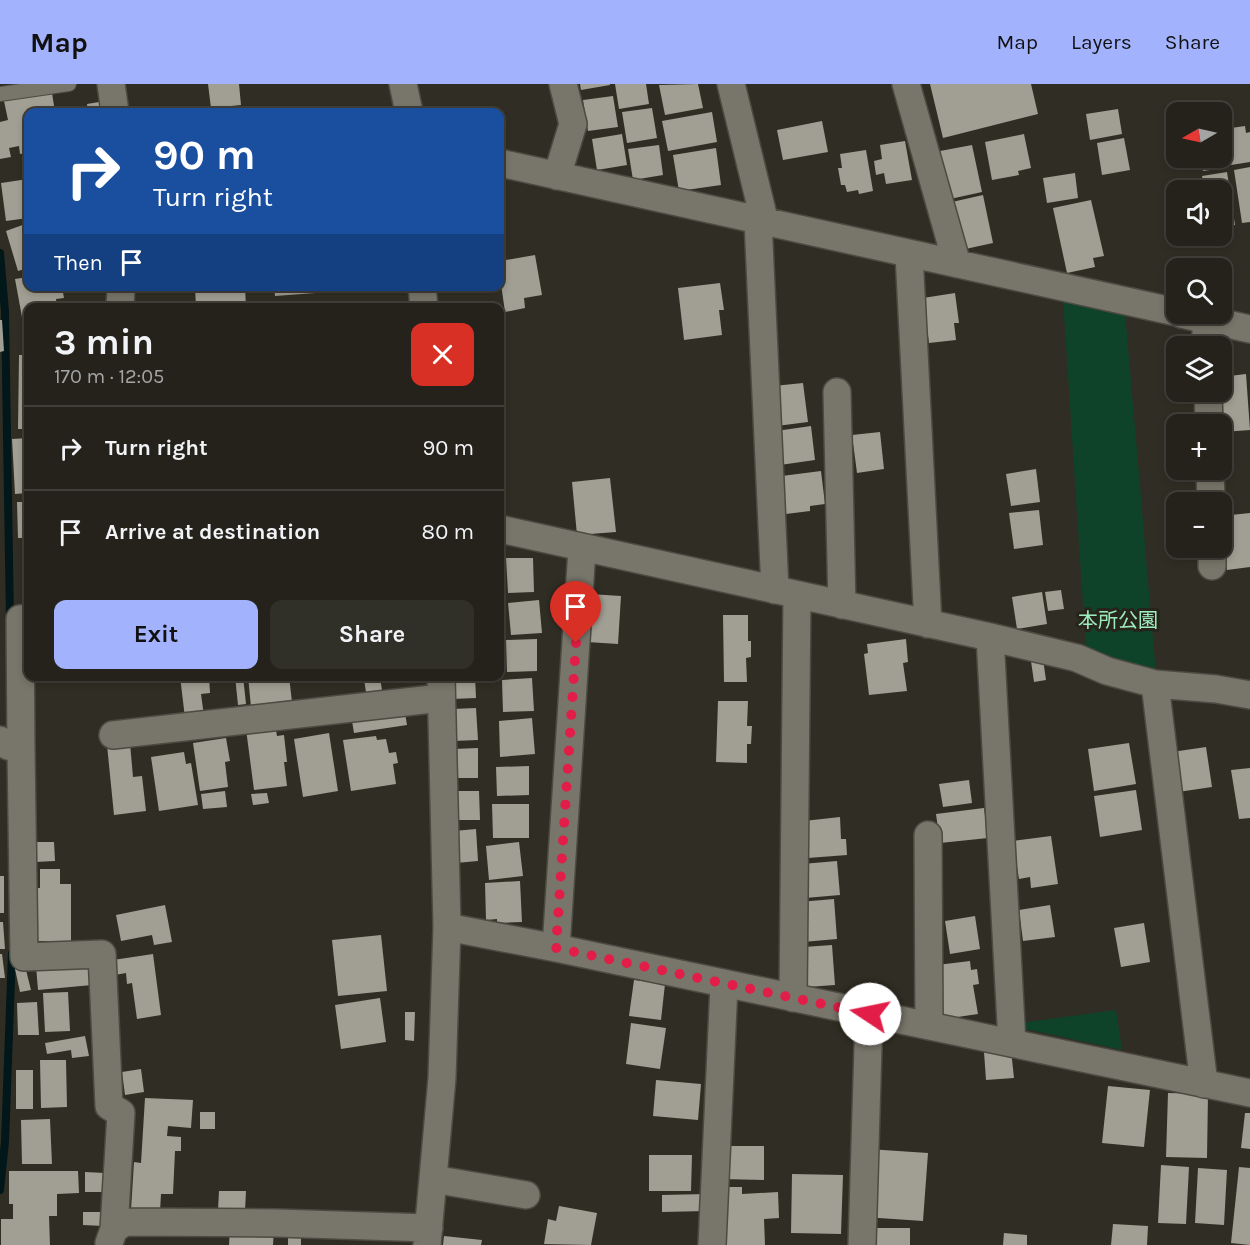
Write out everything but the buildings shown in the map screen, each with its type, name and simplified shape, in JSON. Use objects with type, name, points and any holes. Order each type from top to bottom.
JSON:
[{"type":"street","points":[[111,84],[114,108]]},
{"type":"street","points":[[403,84],[408,108]]},
{"type":"street","points":[[557,176],[573,124],[563,84]]},
{"type":"street","points":[[731,84],[762,222],[786,593],[793,999]]},
{"type":"street","points":[[906,84],[957,264]]},
{"type":"street","points":[[504,164],[1166,310]]},
{"type":"street","points":[[909,254],[928,624]]},
{"type":"street","points":[[1228,324],[1250,329]]},
{"type":"street","points":[[837,392],[842,605]]},
{"type":"street","points":[[504,530],[582,549],[990,637],[1077,658],[1107,671],[1155,684],[1215,689],[1250,695]]},
{"type":"street","points":[[556,948],[582,549]]},
{"type":"street","points":[[24,618],[20,619],[12,746],[24,957],[102,954],[109,1106],[121,1113],[111,1237]]},
{"type":"street","points":[[990,637],[1012,1042]]},
{"type":"street","points":[[1155,684],[1204,1084]]},
{"type":"street","points":[[111,1237],[125,1222],[277,1223],[428,1236],[442,1078],[447,927],[441,687],[113,735]]},
{"type":"street","points":[[928,836],[929,1026]]},
{"type":"street","points":[[447,927],[1250,1093]]},
{"type":"street","points":[[712,1245],[724,985]]},
{"type":"street","points":[[862,1245],[870,1014]]},
{"type":"street","points":[[433,1179],[525,1195]]},
{"type":"lane","points":[[0,94],[69,84]]},
{"type":"green space","name":"本所公園","points":[[1063,299],[1125,312],[1156,674],[1086,651]]},
{"type":"green space","points":[[1116,1010],[1122,1050],[1021,1028],[1020,1023]]},
{"type":"waterway","points":[[0,253],[5,311],[10,620]]},
{"type":"waterway","points":[[0,1190],[5,1142],[12,953]]},
{"type":"route","points":[[576,643],[556,948],[870,1014]]}]
